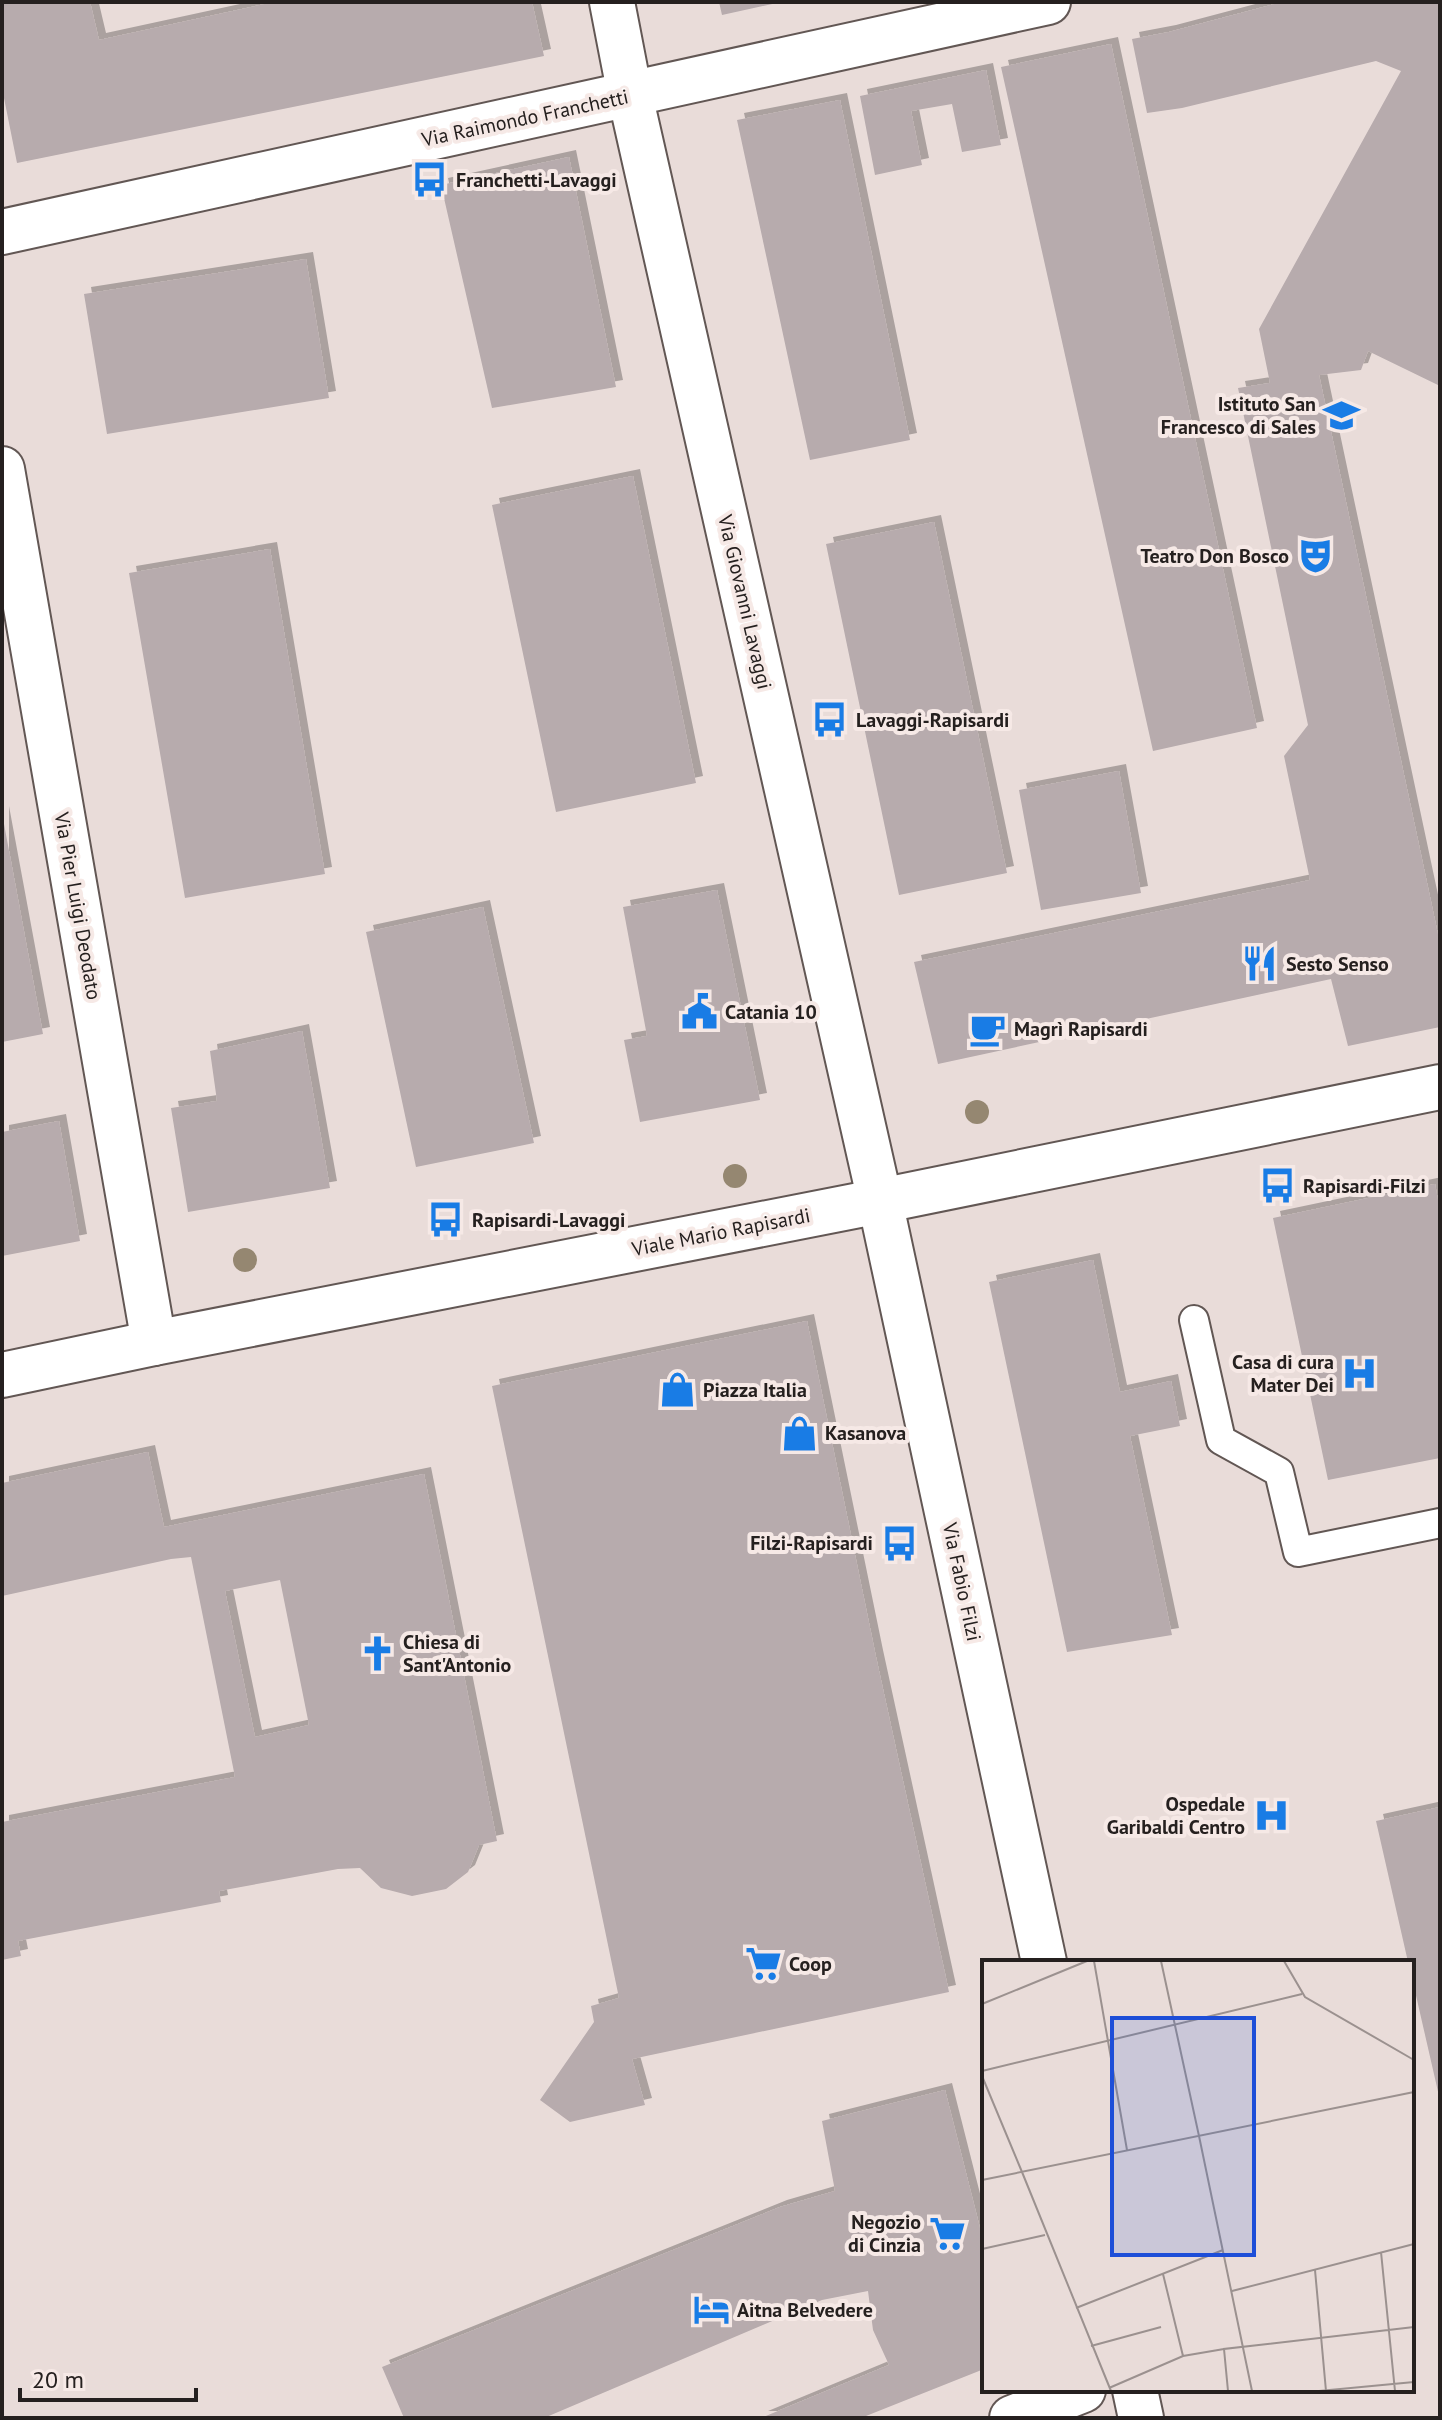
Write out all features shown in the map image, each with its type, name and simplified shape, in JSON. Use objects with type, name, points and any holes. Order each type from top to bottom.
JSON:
[{"type":"street","name":"Via Giovanni Lavaggi","points":[[612,2],[630,95],[880,1201]]},
{"type":"street","name":"Via Raimondo Franchetti","points":[[2,232],[1048,2]]},
{"type":"street","name":"Via Pier Luigi Deodato","points":[[2,469],[154,1343]]},
{"type":"street","name":"Viale Mario Rapisardi","points":[[2,1375],[1440,1087]]},
{"type":"street","name":"Via Fabio Filzi","points":[[880,1201],[1044,1960]]},
{"type":"street","points":[[1012,2418],[1078,2392]]},
{"type":"street","points":[[1135,2392],[1141,2418]]},
{"type":"lane","points":[[1194,1320],[1221,1440],[1279,1472],[1298,1552],[1440,1523]]},
{"type":"building","points":[[2,2],[90,2],[99,40],[274,2],[532,2],[544,56],[17,163],[2,88]]},
{"type":"building","points":[[719,2],[777,2],[777,3],[722,15]]},
{"type":"building","name":"Istituto San Francesco di Sales","points":[[1282,2],[1440,2],[1440,386],[1368,351],[1361,370],[1319,375],[1440,944],[1440,1027],[1348,1046],[1331,979],[938,1064],[914,962],[1310,880],[1284,756],[1308,725],[1238,388],[1270,383],[1259,329],[1401,71],[1376,61],[1182,108],[1147,113],[1132,39]]},
{"type":"building","points":[[1111,44],[1257,728],[1153,751],[1001,67]]},
{"type":"building","points":[[986,70],[1001,145],[962,152],[952,104],[911,111],[922,165],[875,175],[860,96]]},
{"type":"building","points":[[840,100],[910,440],[810,460],[737,120]]},
{"type":"building","points":[[569,157],[616,387],[492,408],[441,185]]},
{"type":"building","points":[[306,259],[329,398],[107,434],[84,294]]},
{"type":"building","points":[[633,476],[696,783],[556,812],[492,505]]},
{"type":"building","points":[[934,522],[1007,873],[899,895],[826,544]]},
{"type":"building","points":[[270,549],[325,874],[185,898],[129,573]]},
{"type":"building","points":[[1119,771],[1141,893],[1041,910],[1019,790]]},
{"type":"building","points":[[2,813],[43,1034],[2,1042]]},
{"type":"building","points":[[717,890],[760,1100],[640,1122],[624,1040],[647,1036],[623,907]]},
{"type":"building","points":[[483,907],[534,1143],[416,1167],[366,932]]},
{"type":"building","points":[[302,1031],[330,1188],[188,1212],[171,1108],[217,1101],[210,1051]]},
{"type":"building","points":[[59,1121],[80,1241],[2,1256],[2,1132]]},
{"type":"building","name":"Casa di cura Mater Dei","points":[[1435,1184],[1440,1211],[1440,1458],[1328,1480],[1273,1218]]},
{"type":"building","points":[[1093,1260],[1120,1392],[1171,1381],[1180,1426],[1130,1436],[1172,1635],[1067,1652],[989,1282]]},
{"type":"building","points":[[807,1321],[949,1992],[632,2059],[645,2105],[570,2122],[540,2100],[594,2022],[591,2006],[619,1998],[492,1386]]},
{"type":"building","points":[[148,1452],[164,1527],[424,1474],[497,1841],[479,1845],[468,1872],[446,1889],[412,1896],[381,1888],[360,1868],[338,1869],[219,1891],[221,1902],[18,1941],[21,1956],[2,1960],[2,1822],[235,1777],[191,1557],[2,1596],[2,1483]],"holes":[[[280,1580],[309,1725],[255,1737],[225,1591]]]},
{"type":"building","points":[[1440,1807],[1440,2096],[1414,1987],[1414,1960],[1408,1960],[1376,1821]]},
{"type":"building","points":[[945,2090],[982,2236],[982,2370],[861,2418],[761,2418],[889,2365],[873,2330],[868,2291],[822,2300],[544,2418],[404,2418],[382,2367],[780,2207],[835,2191],[822,2121]]},
{"type":"place","name":"Franchetti-Lavaggi","points":[[430,180]]},
{"type":"place","name":"Istituto San Francesco di Sales","points":[[1342,416]]},
{"type":"place","name":"Teatro Don Bosco","points":[[1315,556]]},
{"type":"place","name":"Lavaggi-Rapisardi","points":[[830,720]]},
{"type":"place","name":"Sesto Senso","points":[[1260,964]]},
{"type":"place","name":"Catania 10","points":[[699,1012]]},
{"type":"place","name":"Magrì Rapisardi","points":[[988,1029]]},
{"type":"place","name":"Rapisardi-Filzi","points":[[1277,1186]]},
{"type":"place","name":"Rapisardi-Lavaggi","points":[[446,1220]]},
{"type":"place","name":"Casa di cura Mater Dei","points":[[1360,1373]]},
{"type":"place","name":"Piazza Italia","points":[[677,1390]]},
{"type":"place","name":"Kasanova","points":[[799,1433]]},
{"type":"place","name":"Filzi-Rapisardi","points":[[899,1543]]},
{"type":"place","name":"Chiesa di Sant'Antonio","points":[[377,1653]]},
{"type":"place","name":"Ospedale Garibaldi Centro","points":[[1271,1816]]},
{"type":"place","name":"Coop","points":[[763,1964]]},
{"type":"place","name":"Negozio di Cinzia","points":[[947,2233]]},
{"type":"place","name":"Aitna Belvedere","points":[[711,2310]]}]
